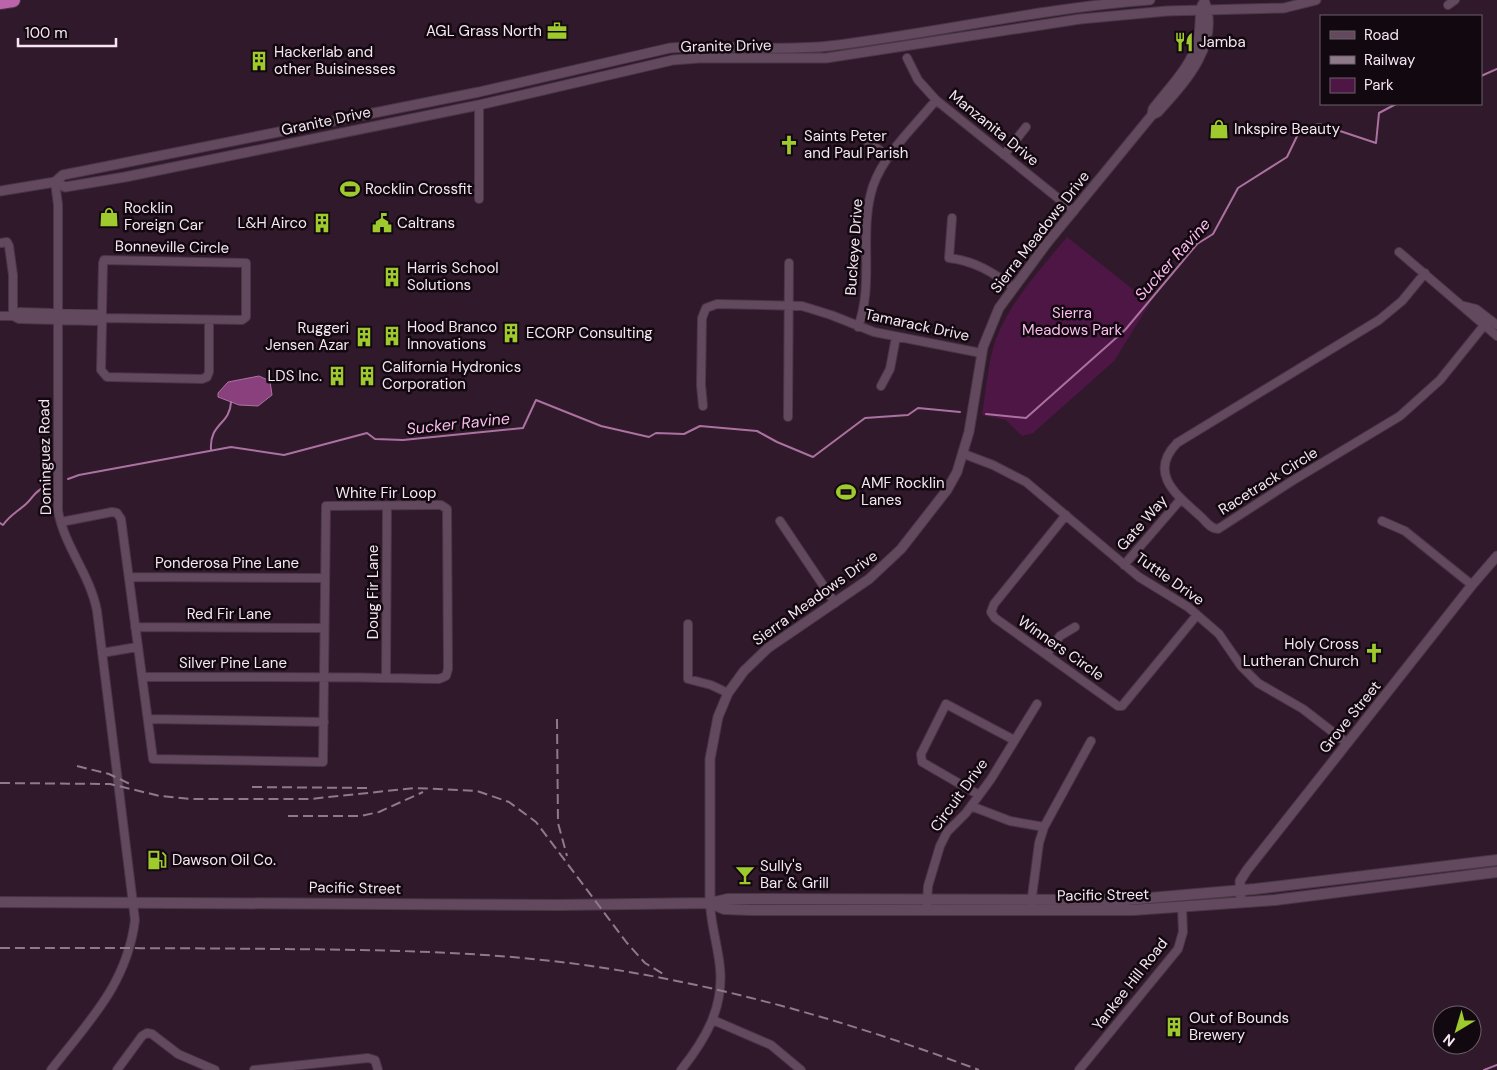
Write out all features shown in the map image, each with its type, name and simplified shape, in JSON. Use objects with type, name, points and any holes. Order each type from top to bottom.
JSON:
[{"type":"highway","points":[[0,2],[13,0]]},
{"type":"main road","name":"Pacific Street","points":[[0,902],[133,901],[558,905],[710,903],[720,900],[1126,900],[1240,890],[1497,860]]},
{"type":"main road","points":[[1404,872],[1428,876],[1433,880]]},
{"type":"main road","name":"Pacific Street","points":[[710,903],[724,909],[1030,911],[1182,907],[1310,895],[1497,872]]},
{"type":"main road","points":[[1310,895],[1316,888],[1345,877]]},
{"type":"street","name":"Granite Drive","points":[[0,191],[55,182],[63,175],[479,92],[670,48],[698,46],[826,46],[1066,9],[1150,0]]},
{"type":"street","name":"Sierra Meadows Drive","points":[[710,903],[710,759],[716,724],[728,692],[744,671],[768,648],[869,579],[901,549],[947,490],[964,454],[981,353],[994,316],[1013,287],[1074,211],[1196,66],[1205,41],[1204,0]]},
{"type":"street","name":"Granite Drive","points":[[55,182],[65,187],[125,177],[479,105],[673,60],[698,58],[826,58],[1080,19],[1138,12],[1284,8],[1316,0]]},
{"type":"street","name":"Sierra Meadows Drive","points":[[1152,116],[1153,109],[1174,82],[1196,48],[1204,9]]},
{"type":"street","name":"Manzanita Drive","points":[[907,58],[918,80],[936,100],[1074,211]]},
{"type":"street","points":[[1174,82],[1196,66]]},
{"type":"street","points":[[479,92],[479,199]]},
{"type":"street","name":"Buckeye Drive","points":[[858,327],[866,293],[870,199],[877,177],[889,157],[936,100]]},
{"type":"street","points":[[1004,155],[1026,127]]},
{"type":"street","points":[[867,141],[889,157]]},
{"type":"street","name":"Dominguez Road","points":[[51,1070],[119,979],[133,936],[133,901],[94,597],[88,579],[70,546],[60,522],[57,498],[58,205],[55,182]]},
{"type":"street","points":[[952,218],[949,258],[978,264],[1013,287]]},
{"type":"street","points":[[0,243],[8,242],[9,246],[13,275],[13,316]]},
{"type":"street","points":[[1399,252],[1497,336]]},
{"type":"street","name":"Bonneville Circle","points":[[0,316],[13,316],[19,319],[58,317],[96,321],[102,318],[244,320],[246,263],[107,259],[103,263],[102,318]]},
{"type":"street","points":[[788,417],[789,262]]},
{"type":"street","name":"Racetrack Circle","points":[[1424,274],[1397,306],[1379,320],[1177,443],[1167,459],[1166,472],[1169,486],[1180,499],[1210,526],[1218,529],[1292,481],[1400,416],[1440,380],[1485,324]]},
{"type":"street","name":"Tamarack Drive","points":[[703,406],[701,327],[704,312],[711,306],[724,304],[788,304],[817,310],[858,327],[896,337],[981,353]]},
{"type":"street","points":[[1464,306],[1476,309],[1497,326]]},
{"type":"street","points":[[102,318],[103,374],[107,377],[202,379],[209,372],[209,320]]},
{"type":"street","points":[[881,386],[890,369],[896,337]]},
{"type":"street","name":"Tuttle Drive","points":[[964,454],[993,465],[1026,482],[1145,582],[1175,598],[1219,634],[1241,666],[1258,683],[1303,709],[1346,743]]},
{"type":"street","name":"Gate Way","points":[[1124,564],[1180,499]]},
{"type":"street","name":"White Fir Loop","points":[[442,505],[447,509],[448,669],[446,676],[439,679],[324,678],[323,628],[326,506],[387,506],[442,505]]},
{"type":"street","name":"Doug Fir Lane","points":[[386,678],[387,506]]},
{"type":"street","points":[[60,522],[112,512],[118,513],[121,519],[130,577],[137,647],[154,759],[323,762],[324,678]]},
{"type":"street","name":"Winners Circle","points":[[1066,515],[992,608],[995,618],[1118,706],[1122,706],[1197,615]]},
{"type":"street","points":[[780,521],[835,603]]},
{"type":"street","points":[[1382,521],[1405,531],[1472,585]]},
{"type":"street","name":"Grove Street","points":[[1241,901],[1240,881],[1247,870],[1346,743],[1497,556]]},
{"type":"street","name":"Ponderosa Pine Lane","points":[[130,577],[324,578]]},
{"type":"street","points":[[688,624],[688,679],[728,692]]},
{"type":"street","name":"Red Fir Lane","points":[[135,627],[323,628]]},
{"type":"street","points":[[1046,654],[1060,636],[1075,627]]},
{"type":"street","points":[[102,653],[137,647]]},
{"type":"street","name":"Silver Pine Lane","points":[[142,677],[324,678]]},
{"type":"street","points":[[979,795],[922,762],[921,754],[940,713],[946,704],[1014,740]]},
{"type":"street","name":"Circuit Drive","points":[[926,910],[928,886],[940,846],[947,832],[979,795],[1037,704]]},
{"type":"street","points":[[148,719],[324,722]]},
{"type":"street","points":[[1030,911],[1039,843],[1044,827],[1091,741]]},
{"type":"street","points":[[971,806],[1010,821],[1044,827]]},
{"type":"street","points":[[681,1070],[701,1044],[713,1020],[721,981],[718,954],[711,923],[710,903]]},
{"type":"street","name":"Yankee Hill Road","points":[[1079,1070],[1178,949],[1183,932],[1182,907]]},
{"type":"street","points":[[713,1020],[771,1045],[801,1070]]},
{"type":"street","points":[[117,1070],[142,1036],[147,1033],[152,1034],[178,1054],[215,1070]]},
{"type":"street","points":[[254,1070],[368,1058],[375,1060],[378,1070]]},
{"type":"green space","name":"Sierra Meadows Park","points":[[1067,237],[1150,303],[1114,361],[1033,433],[1022,436],[1006,420],[982,415],[991,357],[1002,325],[1018,298]]},
{"type":"shaded area","points":[[259,376],[270,381],[272,395],[258,406],[239,405],[218,397],[218,393],[228,382]]},
{"type":"waterway","name":"Sucker Ravine","points":[[1482,76],[1497,69]]},
{"type":"waterway","name":"Sucker Ravine","points":[[986,414],[1026,418],[1125,330],[1197,244],[1213,234],[1238,188],[1287,157],[1300,130],[1319,124],[1376,143],[1379,113],[1394,105]]},
{"type":"waterway","name":"Sucker Ravine","points":[[68,479],[79,475],[231,447],[284,455],[367,433],[375,439],[403,440],[523,428],[536,400],[601,426],[649,437],[656,433],[684,434],[700,426],[757,431],[777,442],[813,457],[865,418],[908,415],[918,408],[960,412]]},
{"type":"waterway","points":[[211,450],[213,434],[230,410],[231,402]]},
{"type":"waterway","name":"Sucker Ravine","points":[[0,523],[3,525],[43,488]]},
{"type":"waterway","points":[[1484,1070],[1497,1065]]},
{"type":"railway","points":[[557,719],[558,823],[567,856]]},
{"type":"railway","points":[[77,766],[109,774],[132,785]]},
{"type":"railway","points":[[0,783],[110,784],[160,796],[192,799],[310,799],[415,788],[477,791],[509,802],[536,822],[627,943],[645,963],[665,975]]},
{"type":"railway","points":[[252,787],[370,788]]},
{"type":"railway","points":[[288,816],[361,816],[379,812],[423,792]]},
{"type":"railway","points":[[0,948],[394,951],[546,960],[635,973],[735,994],[834,1021],[931,1052],[979,1070]]},
{"type":"place","name":"AGL Grass North","points":[[557,31]]},
{"type":"place","name":"Jamba","points":[[1184,42]]},
{"type":"place","name":"Hackerlab and other Buisinesses","points":[[259,61]]},
{"type":"place","name":"Inkspire Beauty","points":[[1219,129]]},
{"type":"place","name":"Saints Peter and Paul Parish","points":[[789,145]]},
{"type":"place","name":"Rocklin Crossfit","points":[[350,189]]},
{"type":"place","name":"Rocklin Foreign Car","points":[[109,217]]},
{"type":"place","name":"L&H Airco","points":[[322,223]]},
{"type":"place","name":"Caltrans","points":[[382,223]]},
{"type":"place","name":"Harris School Solutions","points":[[392,277]]},
{"type":"place","name":"ECORP Consulting","points":[[511,333]]},
{"type":"place","name":"Hood Branco Innovations","points":[[392,336]]},
{"type":"place","name":"Ruggeri Jensen Azar","points":[[364,337]]},
{"type":"place","name":"LDS Inc.","points":[[337,376]]},
{"type":"place","name":"California Hydronics Corporation","points":[[367,376]]},
{"type":"place","name":"AMF Rocklin Lanes","points":[[846,492]]},
{"type":"place","name":"Holy Cross Lutheran Church","points":[[1374,653]]},
{"type":"place","name":"Dawson Oil Co.","points":[[157,860]]},
{"type":"place","name":"Sully's Bar & Grill","points":[[745,875]]},
{"type":"place","name":"Out of Bounds Brewery","points":[[1174,1027]]}]
